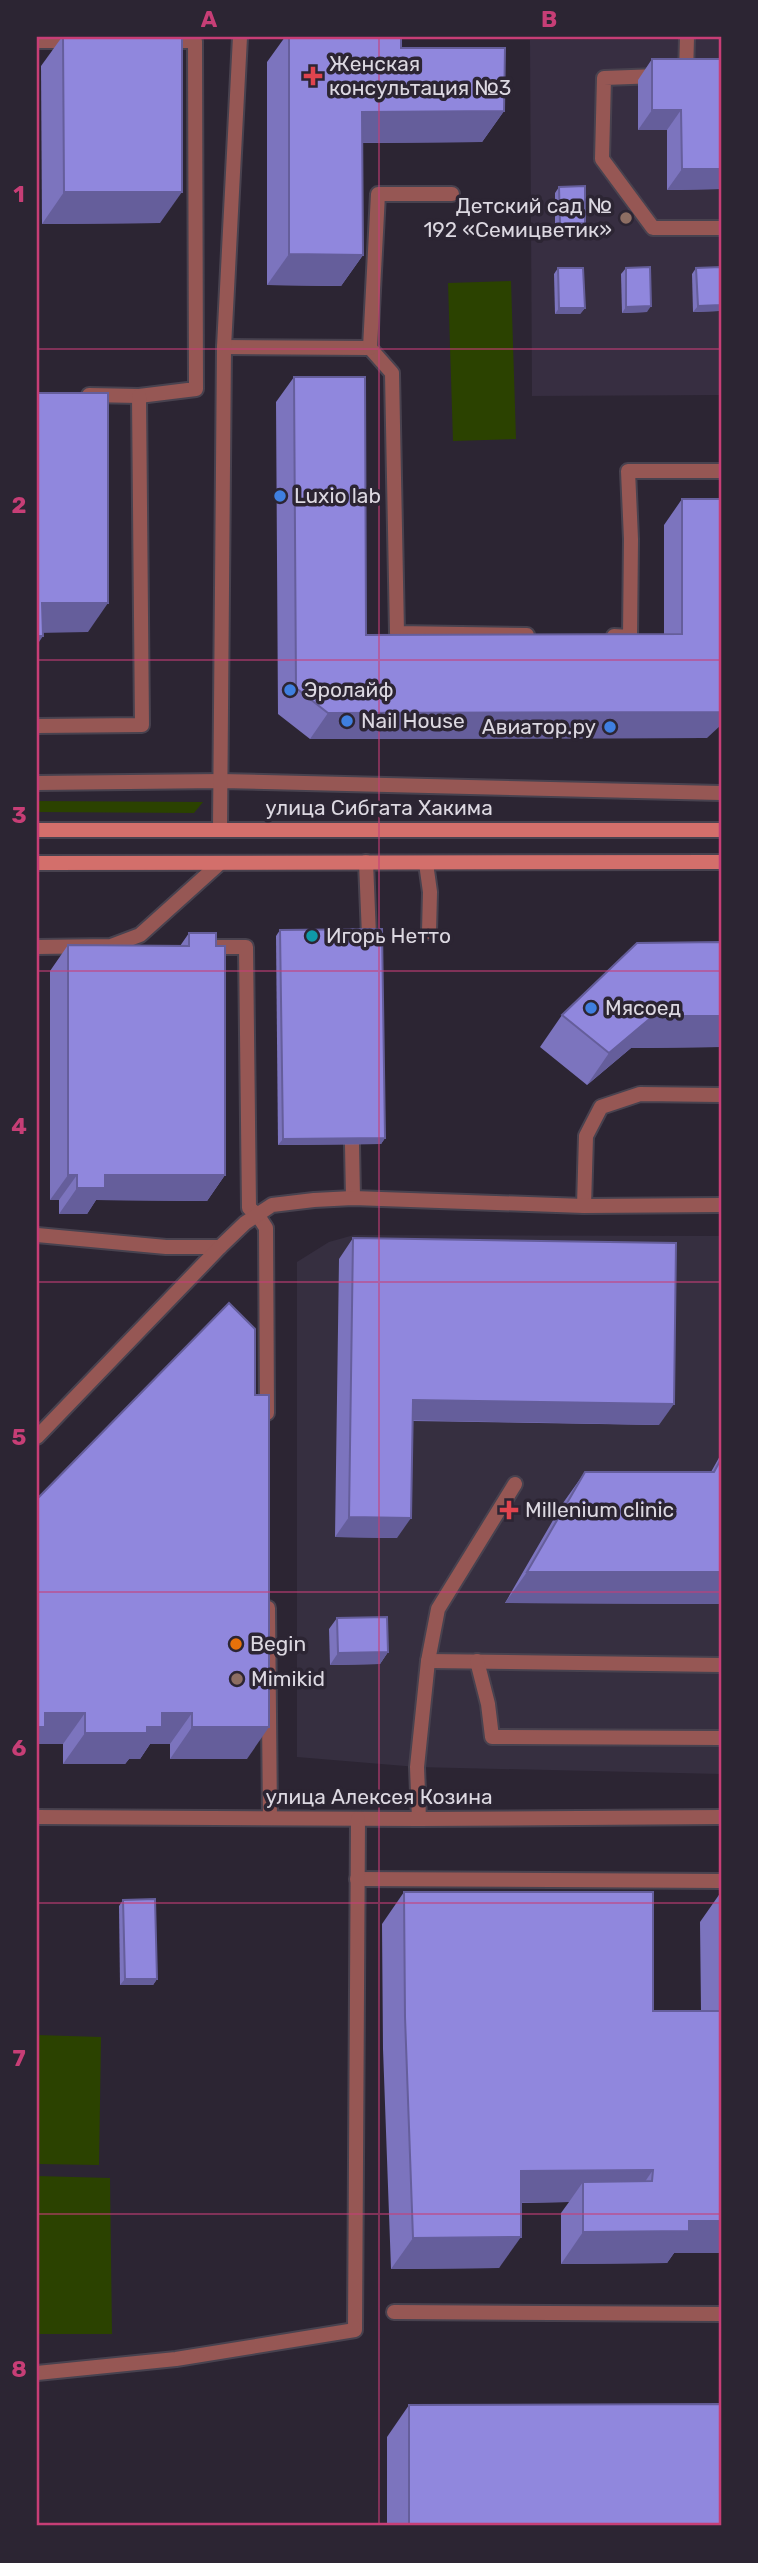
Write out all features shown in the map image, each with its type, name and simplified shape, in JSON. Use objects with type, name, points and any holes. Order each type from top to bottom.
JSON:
[{"type":"main road","name":"улица Сибгата Хакима","points":[[37,831],[721,830]]},
{"type":"main road","points":[[37,863],[721,862]]},
{"type":"street","points":[[220,829],[225,347],[240,37]]},
{"type":"street","points":[[687,37],[692,75],[604,78],[602,159],[653,228],[721,228]]},
{"type":"street","points":[[37,41],[90,41]]},
{"type":"street","points":[[75,395],[139,396],[196,389],[195,41],[156,41]]},
{"type":"street","points":[[453,194],[378,194],[370,348],[392,373],[397,633],[548,635]]},
{"type":"street","points":[[225,347],[370,348]]},
{"type":"street","points":[[37,726],[142,725],[139,396]]},
{"type":"street","points":[[603,636],[630,637],[631,539],[628,471],[721,471]]},
{"type":"street","points":[[37,783],[221,781],[721,793]]},
{"type":"street","points":[[366,862],[369,936]]},
{"type":"street","points":[[111,952],[140,935],[220,863]]},
{"type":"street","points":[[426,863],[430,892],[429,932]]},
{"type":"street","points":[[37,947],[111,952],[151,946]]},
{"type":"street","points":[[192,946],[246,947],[249,1208],[257,1214],[265,1228],[267,1430]]},
{"type":"street","points":[[584,1206],[586,1136],[601,1107],[640,1094],[721,1095]]},
{"type":"street","points":[[352,1144],[353,1198]]},
{"type":"street","points":[[37,1437],[220,1247],[257,1214],[272,1205],[353,1198],[584,1206],[721,1205]]},
{"type":"street","points":[[37,1235],[166,1247],[220,1247]]},
{"type":"street","points":[[419,1819],[417,1767],[428,1661],[438,1609],[515,1484]]},
{"type":"street","points":[[268,1597],[270,1818]]},
{"type":"street","points":[[428,1661],[721,1665]]},
{"type":"street","points":[[477,1661],[488,1704],[492,1737],[721,1738]]},
{"type":"street","name":"улица Алексея Козина","points":[[37,1817],[721,1817]]},
{"type":"street","points":[[37,2373],[176,2358],[355,2330],[358,1819]]},
{"type":"street","points":[[357,1879],[721,1881]]},
{"type":"street","points":[[394,2312],[721,2314]]},
{"type":"shaded area","name":"Детский сад № 192 «Семицветик»","points":[[721,39],[721,395],[532,396],[530,40]]},
{"type":"shaded area","name":"Millenium clinic","points":[[354,1235],[721,1236],[721,1774],[417,1767],[297,1757],[297,1262],[329,1242]]},
{"type":"green space","points":[[511,281],[516,439],[453,441],[448,283]]},
{"type":"green space","points":[[37,801],[203,802],[194,813],[37,812]]},
{"type":"green space","points":[[37,2035],[101,2037],[99,2165],[37,2164]]},
{"type":"green space","points":[[37,2176],[110,2178],[112,2334],[37,2334]]},
{"type":"building","points":[[63,37],[182,37],[182,192],[64,192]]},
{"type":"building","points":[[289,37],[401,37],[401,48],[505,48],[504,111],[362,112],[363,255],[289,254]]},
{"type":"building","points":[[652,59],[721,59],[721,169],[682,169],[681,110],[652,110]]},
{"type":"building","points":[[585,186],[585,223],[560,224],[559,187]]},
{"type":"building","points":[[650,267],[651,306],[626,307],[626,268]]},
{"type":"building","points":[[721,267],[721,305],[698,306],[696,268]]},
{"type":"building","points":[[558,268],[583,268],[585,308],[559,308]]},
{"type":"building","points":[[294,377],[365,377],[366,635],[682,634],[682,499],[721,499],[721,712],[328,713],[296,688]]},
{"type":"building","points":[[37,393],[108,393],[108,603],[42,603],[43,636],[37,636]]},
{"type":"building","points":[[382,929],[385,1138],[283,1139],[280,930]]},
{"type":"building","points":[[189,933],[216,933],[216,946],[225,946],[225,1175],[105,1175],[105,1188],[77,1188],[77,1175],[68,1175],[68,945],[189,946]]},
{"type":"building","points":[[721,942],[721,1016],[653,1016],[609,1053],[562,1015],[637,943]]},
{"type":"building","points":[[353,1238],[676,1243],[674,1404],[413,1400],[411,1518],[349,1517]]},
{"type":"building","points":[[229,1303],[255,1329],[255,1395],[269,1395],[269,1727],[192,1727],[192,1713],[162,1713],[162,1727],[147,1727],[147,1733],[85,1733],[85,1713],[45,1713],[45,1727],[37,1727],[37,1499]]},
{"type":"building","points":[[721,1459],[721,1572],[527,1572],[585,1472],[714,1472]]},
{"type":"building","points":[[387,1617],[388,1652],[338,1653],[337,1618]]},
{"type":"building","points":[[404,1892],[653,1892],[653,2011],[721,2011],[721,2221],[689,2221],[689,2231],[583,2232],[583,2182],[652,2181],[653,2170],[521,2171],[521,2237],[413,2238],[405,2017]]},
{"type":"building","points":[[155,1899],[157,1979],[125,1979],[123,1900]]},
{"type":"building","points":[[721,2404],[721,2526],[409,2526],[409,2405]]},
{"type":"place","name":"Женская консультация №3","points":[[313,76]]},
{"type":"place","name":"Детский сад № 192 «Семицветик»","points":[[626,218]]},
{"type":"place","name":"Luxio lab","points":[[280,496]]},
{"type":"place","name":"Эролайф","points":[[290,690]]},
{"type":"place","name":"Nail House","points":[[347,721]]},
{"type":"place","name":"Авиатор.ру","points":[[610,727]]},
{"type":"place","name":"Игорь Нетто","points":[[312,936]]},
{"type":"place","name":"Мясоед","points":[[591,1008]]},
{"type":"place","name":"Millenium clinic","points":[[509,1510]]},
{"type":"place","name":"Begin","points":[[236,1644]]},
{"type":"place","name":"Mimikid","points":[[237,1679]]}]
